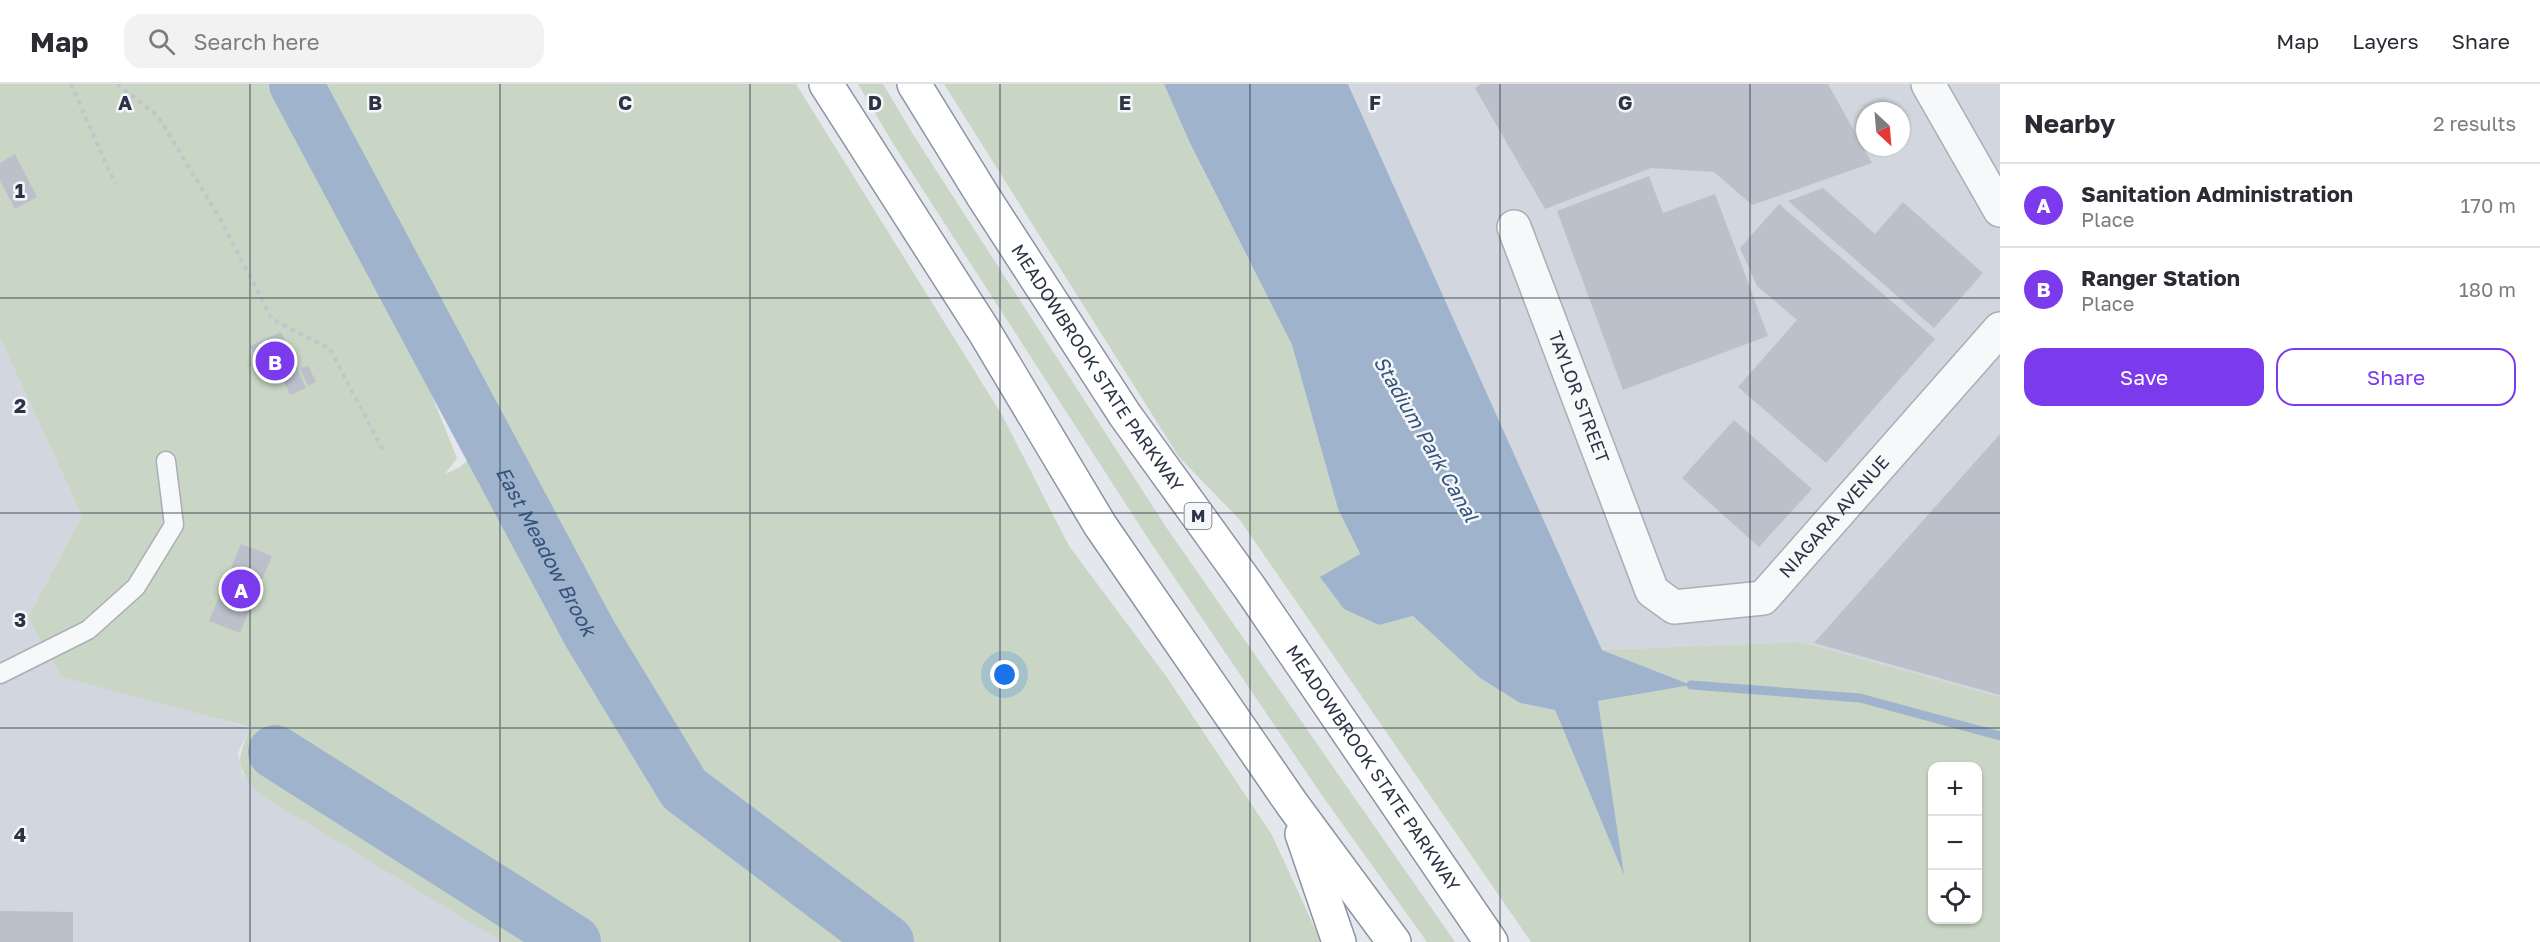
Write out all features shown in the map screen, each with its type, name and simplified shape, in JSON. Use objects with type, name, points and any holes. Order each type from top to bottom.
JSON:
[{"type":"highway","points":[[826,84],[984,332],[1100,525],[1292,804],[1394,942]]},
{"type":"highway","name":"MEADOWBROOK STATE PARKWAY","points":[[914,84],[1125,415],[1250,588],[1491,942]]},
{"type":"highway","points":[[1292,804],[1339,942]]},
{"type":"highway","points":[[1472,912],[1511,942]]},
{"type":"street","points":[[1928,84],[2000,210]]},
{"type":"street","name":"TAYLOR STREET","points":[[1514,227],[1642,567]]},
{"type":"street","name":"NIAGARA AVENUE","points":[[1642,567],[1652,591],[1674,607],[1763,598],[2000,329]]},
{"type":"lane","points":[[0,674],[88,630],[136,587],[174,525],[166,461]]},
{"type":"path","points":[[71,84],[115,184]]},
{"type":"path","points":[[117,84],[158,116],[222,222],[272,319],[330,349],[384,452]]},
{"type":"shaded area","points":[[1348,84],[2000,84],[2000,697],[1801,642],[1602,650]]},
{"type":"shaded area","points":[[0,338],[82,516],[28,617],[220,719],[250,728],[238,753],[242,774],[506,942],[0,942]]},
{"type":"green space","points":[[0,84],[796,84],[1002,415],[1069,546],[1166,676],[1272,835],[1321,942],[503,942],[258,793],[245,775],[240,762],[250,727],[62,677],[28,617],[82,516],[0,338]],"holes":[[[411,344],[430,367],[477,452],[460,467],[445,474],[457,458]]]},
{"type":"green space","points":[[858,84],[883,84],[914,136],[1166,527],[1455,942],[1427,942],[1321,794],[1149,540],[894,145]]},
{"type":"green space","points":[[944,84],[1164,84],[1189,141],[1292,345],[1338,509],[1360,555],[1321,577],[1379,625],[1413,616],[1480,678],[1520,703],[1555,710],[1623,872],[1598,701],[1690,685],[1602,650],[1801,642],[2000,697],[2000,942],[1531,942],[1240,520],[1179,457]]},
{"type":"water","name":"Stadium Park Canal","points":[[1164,84],[1348,84],[1602,650],[1691,685],[1598,701],[1624,875],[1555,710],[1520,703],[1480,678],[1413,616],[1379,625],[1344,609],[1320,577],[1360,554],[1338,509],[1292,345],[1189,141]]},
{"type":"building","points":[[1481,84],[1828,84],[1856,134],[1856,156],[1868,156],[1872,163],[1752,205],[1714,172],[1651,168],[1545,209],[1475,88]]},
{"type":"building","points":[[15,154],[37,197],[15,209],[0,181],[0,163]]},
{"type":"building","points":[[1649,176],[1663,213],[1715,194],[1768,336],[1623,390],[1557,211]]},
{"type":"building","points":[[1823,188],[1875,234],[1903,202],[1983,273],[1934,328],[1788,201]]},
{"type":"building","points":[[1779,204],[1935,339],[1826,463],[1738,387],[1797,320],[1757,286],[1740,248]]},
{"type":"building","points":[[281,332],[306,388],[290,395],[281,375],[267,382],[250,346]]},
{"type":"building","points":[[308,365],[316,382],[308,386],[300,369]]},
{"type":"building","points":[[1734,420],[1812,489],[1759,547],[1682,478]]},
{"type":"building","points":[[2000,434],[2000,695],[1814,643]]},
{"type":"building","points":[[241,544],[272,556],[240,633],[209,621]]},
{"type":"building","points":[[0,911],[73,912],[73,942],[0,942]]},
{"type":"waterway","name":"East Meadow Brook","points":[[296,84],[590,634],[684,789],[887,942]]},
{"type":"waterway","points":[[1691,685],[1860,698],[2000,736]]},
{"type":"waterway","points":[[275,752],[574,942]]},
{"type":"place","name":"Ranger Station","points":[[275,361]]},
{"type":"place","name":"Sanitation Administration","points":[[241,589]]}]
